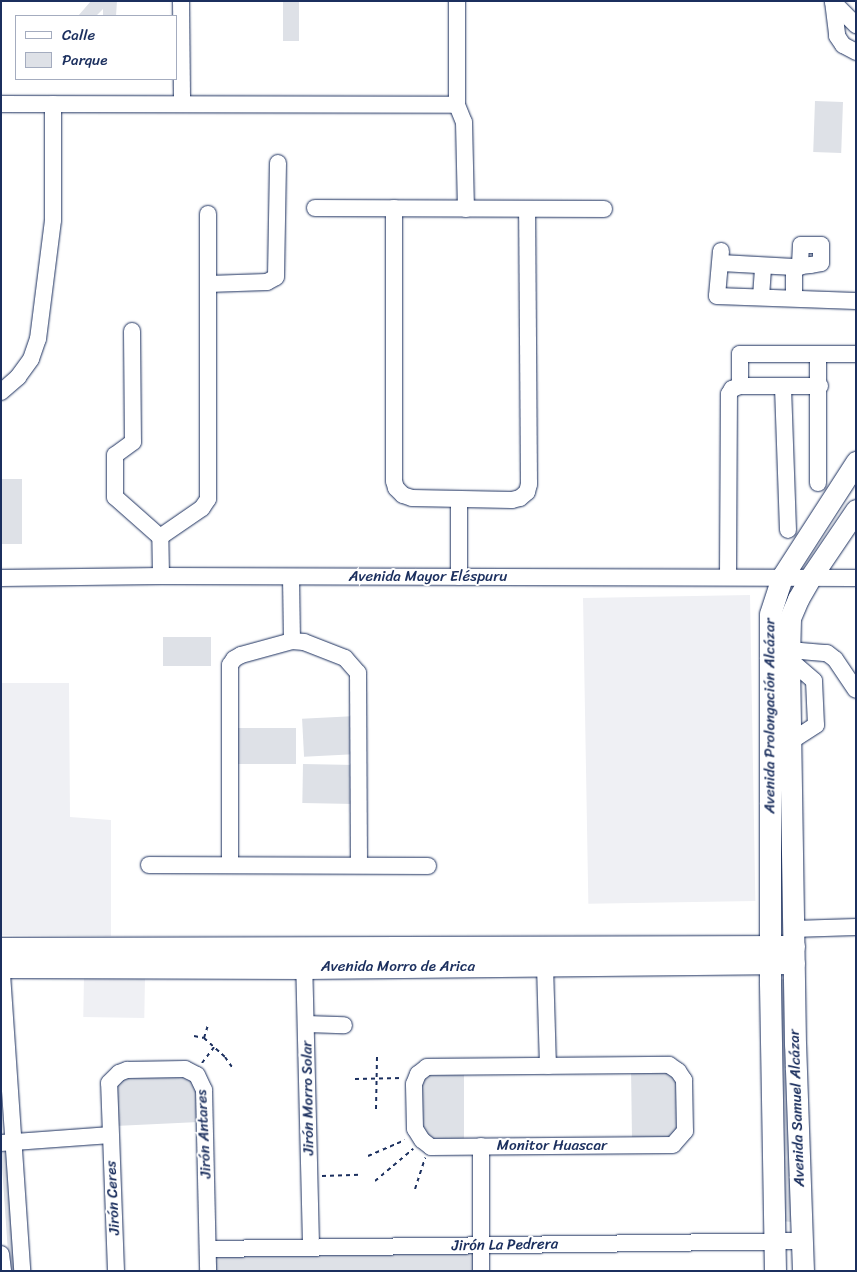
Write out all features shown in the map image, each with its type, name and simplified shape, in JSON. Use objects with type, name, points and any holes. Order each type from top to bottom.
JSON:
[{"type":"main road","name":"Avenida Prolongación Alcázar","points":[[771,955],[768,751],[770,614],[782,577],[856,462]]},
{"type":"main road","name":"Avenida Prolongación Alcázar","points":[[794,946],[790,746],[790,618],[810,578],[856,510]]},
{"type":"main road","points":[[768,751],[790,746]]},
{"type":"main road","name":"Avenida Morro de Arica","points":[[304,958],[545,966],[771,955],[794,946]]},
{"type":"main road","name":"Avenida Samuel Alcázar","points":[[794,946],[803,1271]]},
{"type":"main road","name":"Avenida Morro de Arica","points":[[2,960],[771,955]]},
{"type":"main road","name":"Avenida Samuel Alcázar","points":[[771,955],[775,1271]]},
{"type":"street","points":[[181,1],[182,104]]},
{"type":"street","points":[[457,1],[457,105],[464,122],[466,208]]},
{"type":"street","points":[[833,2],[856,25]]},
{"type":"street","points":[[833,2],[837,36],[843,44],[856,52]]},
{"type":"street","points":[[1,104],[457,105]]},
{"type":"street","points":[[1,392],[18,377],[30,359],[38,339],[53,220],[53,104]]},
{"type":"street","points":[[208,284],[267,282],[276,278],[278,163]]},
{"type":"street","points":[[314,208],[604,209]]},
{"type":"street","points":[[394,208],[394,480],[396,488],[402,494],[412,498],[512,500],[520,498],[527,492],[529,484],[527,209]]},
{"type":"street","points":[[160,537],[202,508],[208,499],[208,214]]},
{"type":"street","points":[[794,298],[797,267],[763,266],[721,257],[717,296],[856,301]]},
{"type":"street","points":[[761,297],[763,266]]},
{"type":"street","points":[[132,331],[134,442],[115,455],[115,497],[160,537],[161,576]]},
{"type":"street","points":[[740,386],[740,354],[856,354]]},
{"type":"street","points":[[818,354],[820,386],[818,482]]},
{"type":"street","points":[[728,576],[729,394],[732,389],[740,386],[820,386]]},
{"type":"street","points":[[783,387],[788,530]]},
{"type":"street","points":[[459,499],[460,577]]},
{"type":"street","name":"Avenida Mayor Eléspuru","points":[[1,578],[161,576],[291,578],[728,576],[856,578]]},
{"type":"street","points":[[291,578],[292,640]]},
{"type":"street","points":[[230,865],[228,675],[230,665],[234,659],[242,655],[292,640],[304,642],[345,658],[358,673],[359,865]]},
{"type":"street","points":[[789,655],[826,653],[835,659],[856,690]]},
{"type":"street","points":[[149,865],[428,866]]},
{"type":"street","points":[[794,946],[856,927]]},
{"type":"street","name":"Jirón Morro Solar","points":[[304,958],[311,1248]]},
{"type":"street","points":[[2,960],[7,1143],[22,1271]]},
{"type":"street","points":[[545,966],[548,1066]]},
{"type":"street","points":[[306,1024],[344,1024]]},
{"type":"street","name":"Monitor Huascar","points":[[669,1065],[678,1071],[684,1080],[686,1131],[673,1145],[481,1146],[431,1147],[422,1140],[414,1129],[414,1084],[418,1074],[427,1067],[669,1065]]},
{"type":"street","name":"Jirón Antares","points":[[110,1130],[108,1090],[109,1084],[119,1073],[126,1070],[185,1070],[194,1072],[201,1081],[204,1090],[208,1271]]},
{"type":"street","points":[[7,1143],[110,1130]]},
{"type":"street","name":"Jirón Ceres","points":[[110,1130],[116,1271]]},
{"type":"street","points":[[481,1146],[481,1271]]},
{"type":"street","name":"Jirón La Pedrera","points":[[208,1249],[802,1241]]},
{"type":"street","points":[[1,1254],[2,1271]]},
{"type":"path","points":[[204,1038],[208,1025]]},
{"type":"path","points":[[194,1036],[204,1038],[225,1056],[232,1068]]},
{"type":"path","points":[[194,1072],[214,1047]]},
{"type":"path","points":[[376,1109],[377,1056]]},
{"type":"path","points":[[355,1078],[404,1078]]},
{"type":"path","points":[[368,1156],[405,1140]]},
{"type":"path","points":[[375,1181],[413,1149]]},
{"type":"path","points":[[415,1189],[426,1156]]},
{"type":"path","points":[[309,1176],[360,1175]]},
{"type":"shaded area","points":[[750,595],[755,901],[588,904],[583,598]]},
{"type":"shaded area","points":[[1,683],[69,683],[70,817],[111,820],[111,936],[1,935]]},
{"type":"shaded area","points":[[84,976],[145,977],[144,1018],[83,1017]]},
{"type":"green space","points":[[91,1],[117,1],[116,15],[103,15],[103,9],[97,15],[79,15]]},
{"type":"green space","points":[[283,1],[299,1],[299,41],[283,41]]},
{"type":"green space","points":[[815,101],[843,102],[841,153],[813,152]]},
{"type":"green space","points":[[1,479],[22,479],[22,544],[1,544]]},
{"type":"green space","points":[[163,637],[211,637],[211,666],[163,666]]},
{"type":"green space","points":[[356,716],[358,754],[304,757],[302,719]]},
{"type":"green space","points":[[238,728],[296,728],[296,764],[238,764]]},
{"type":"green space","points":[[303,764],[355,765],[354,804],[302,803]]},
{"type":"green space","points":[[784,979],[792,1222],[781,1221],[779,980]]},
{"type":"green space","points":[[631,1068],[676,1074],[682,1130],[673,1140],[632,1139]]},
{"type":"green space","points":[[464,1070],[464,1143],[432,1144],[421,1136],[421,1076]]},
{"type":"green space","points":[[126,1076],[184,1076],[191,1078],[197,1087],[199,1122],[115,1126],[113,1090]]},
{"type":"green space","points":[[9,1152],[17,1271],[9,1271],[1,1153]]},
{"type":"green space","points":[[215,1251],[475,1251],[475,1271],[215,1271]]}]
